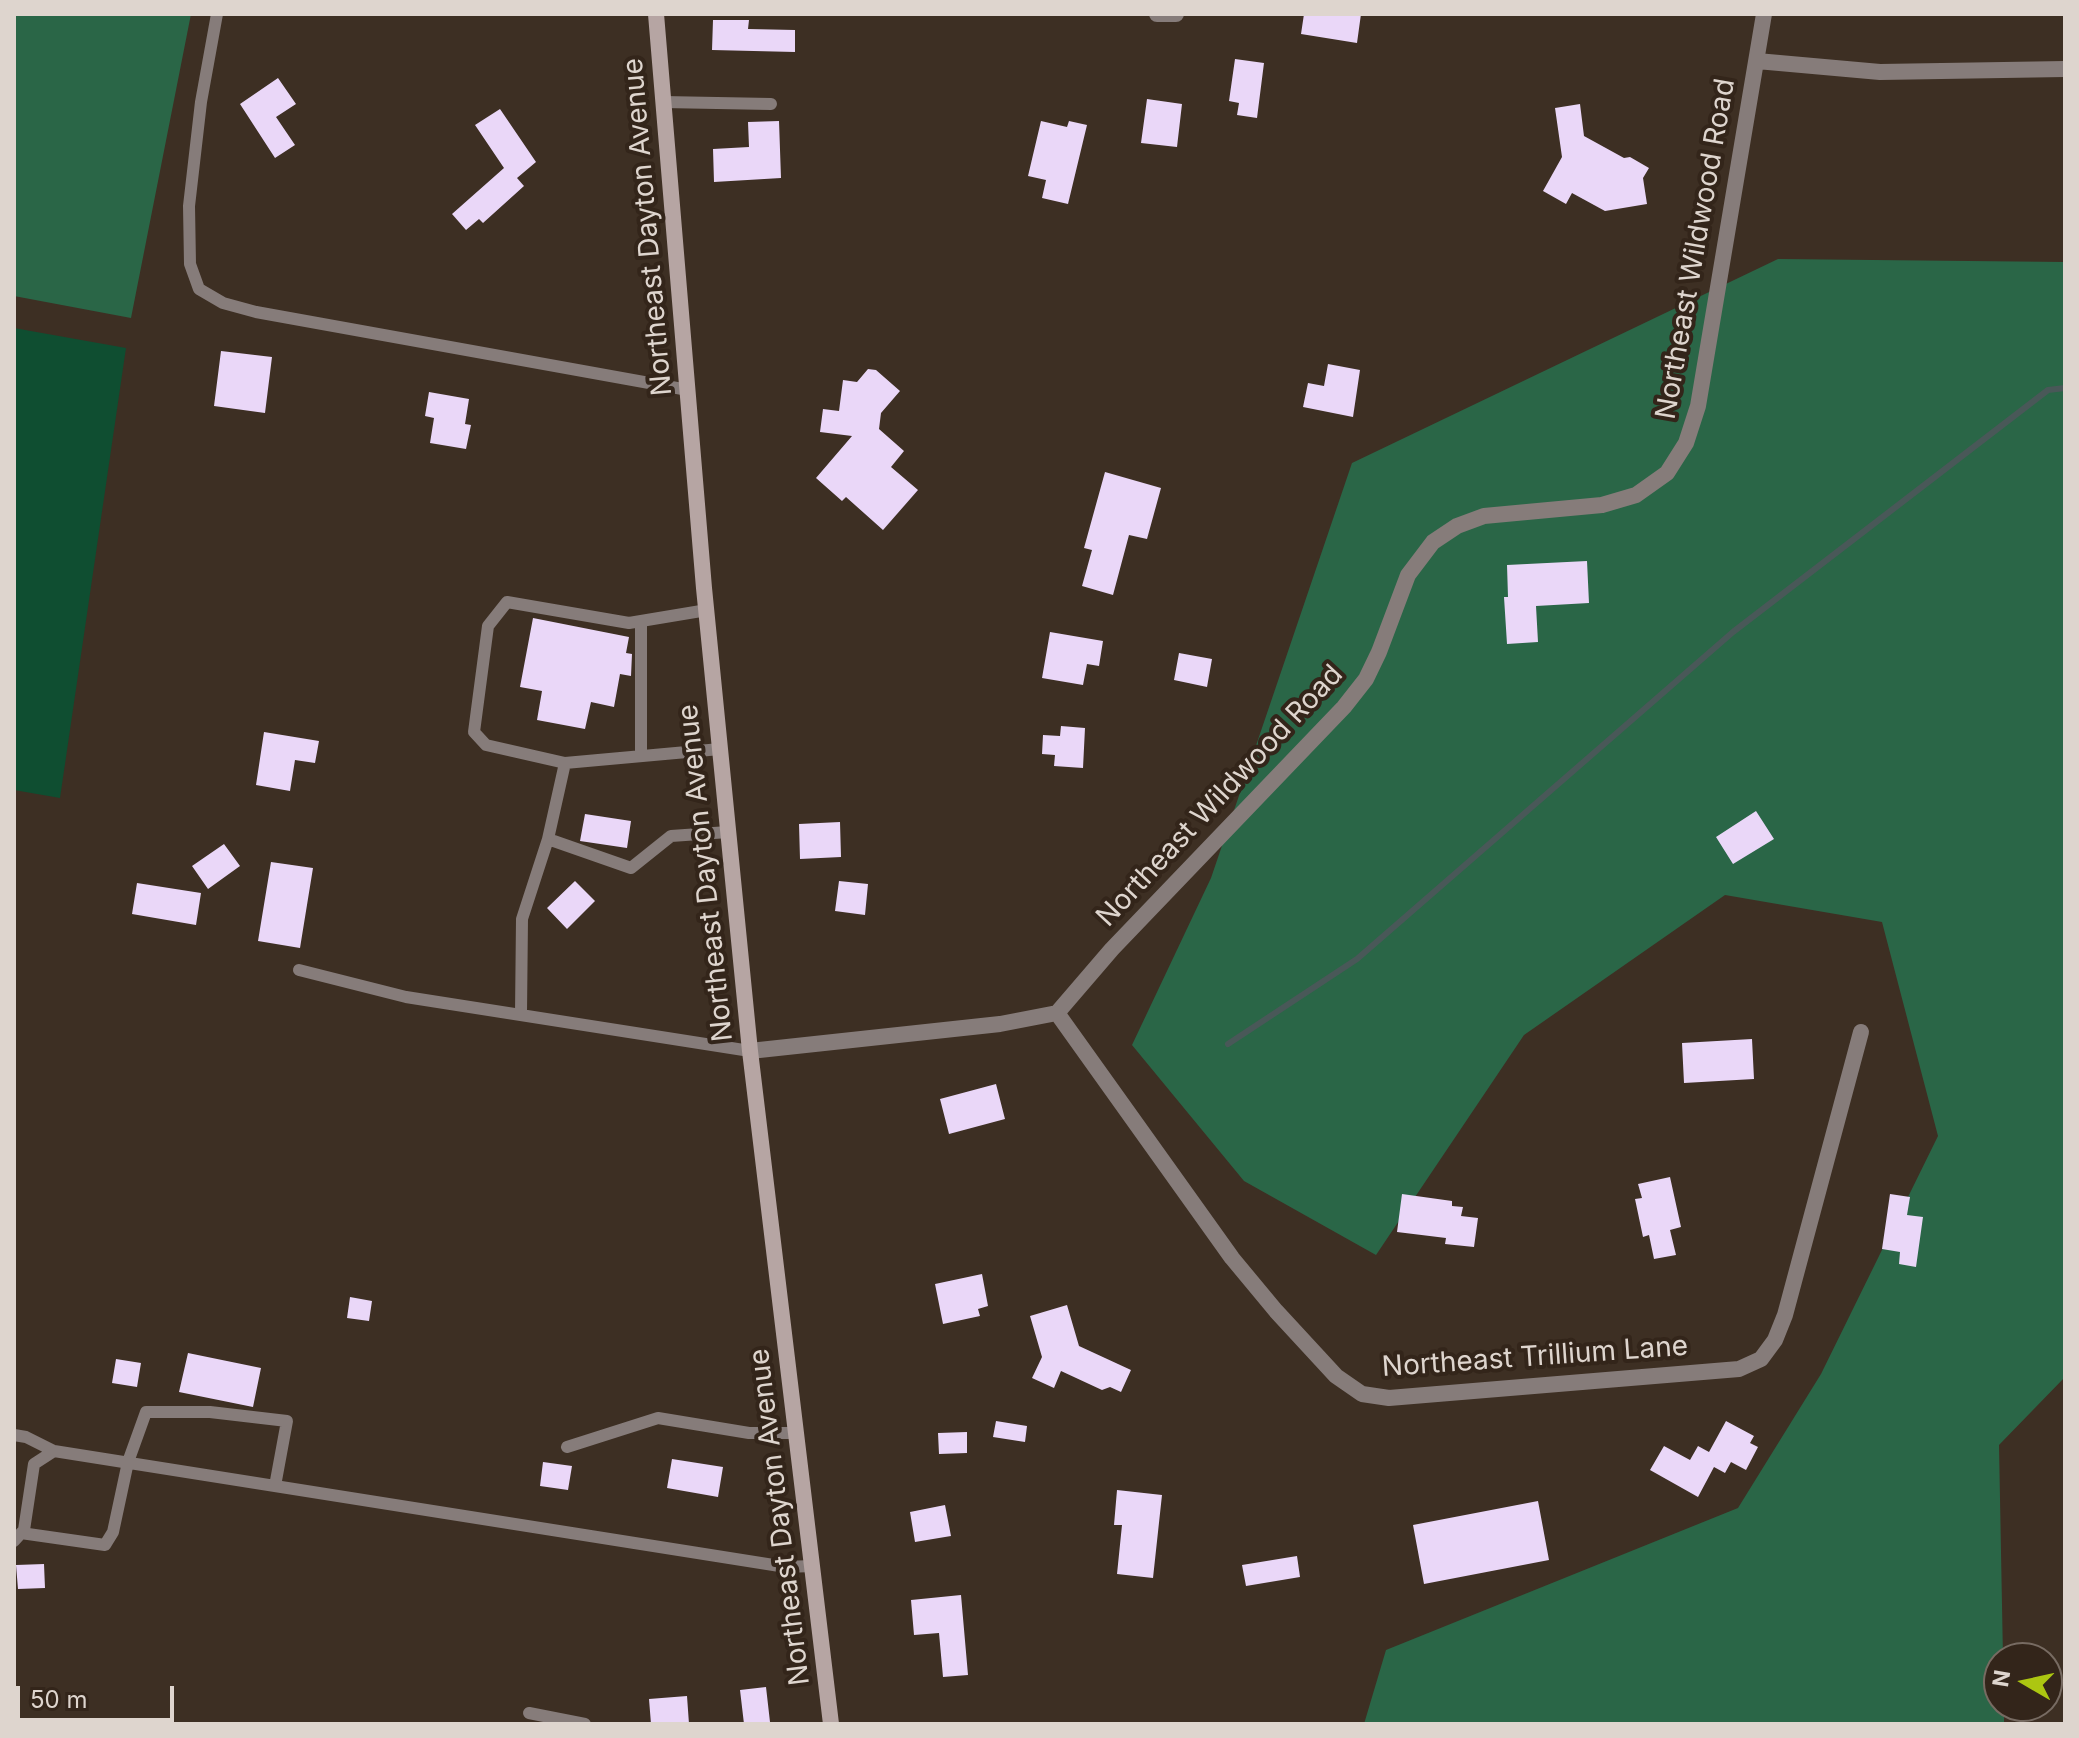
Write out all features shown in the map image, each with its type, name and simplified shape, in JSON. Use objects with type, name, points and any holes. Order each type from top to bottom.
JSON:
[{"type":"street","name":"Northeast Dayton Avenue","points":[[656,14],[707,610],[750,1051],[831,1724]]},
{"type":"street","points":[[1157,14],[1176,14]]},
{"type":"street","name":"Northeast Wildwood Road","points":[[1057,1013],[1112,949],[1344,707],[1366,679],[1408,575],[1433,542],[1457,526],[1484,516],[1602,505],[1636,495],[1667,473],[1686,443],[1698,406],[1764,14]]},
{"type":"street","points":[[1757,61],[1880,72],[2065,69]]},
{"type":"street","points":[[750,1051],[1000,1024],[1057,1013]]},
{"type":"street","name":"Northeast Trillium Lane","points":[[1057,1013],[1232,1258],[1276,1311],[1336,1376],[1362,1394],[1389,1398],[1739,1369],[1761,1359],[1775,1340],[1785,1315],[1861,1032]]},
{"type":"lane","points":[[217,14],[201,102],[189,206],[190,264],[199,289],[223,303],[256,312],[688,390]]},
{"type":"lane","points":[[663,102],[771,104]]},
{"type":"lane","points":[[707,610],[629,623],[507,602],[488,626],[474,732],[486,745],[565,763],[720,749]]},
{"type":"lane","points":[[641,621],[641,756]]},
{"type":"lane","points":[[521,1013],[522,919],[548,839],[565,763]]},
{"type":"lane","points":[[548,839],[631,868],[671,836],[728,832]]},
{"type":"lane","points":[[299,970],[406,997],[750,1051]]},
{"type":"lane","points":[[54,1451],[34,1464],[18,1537],[105,1545],[113,1532],[128,1462],[146,1412],[210,1412],[287,1421],[275,1486]]},
{"type":"lane","points":[[567,1447],[658,1418],[749,1433],[796,1433]]},
{"type":"lane","points":[[14,1435],[26,1437],[54,1451],[786,1567],[812,1566]]},
{"type":"lane","points":[[529,1713],[585,1724]]},
{"type":"green space","points":[[14,14],[191,14],[131,318],[14,296]]},
{"type":"green space","points":[[1778,259],[2065,262],[2065,1377],[1999,1445],[2003,1642],[1983,1642],[1983,1722],[2004,1724],[1364,1724],[1386,1650],[1738,1508],[1821,1374],[1938,1136],[1882,922],[1725,895],[1524,1035],[1376,1255],[1244,1181],[1132,1045],[1211,878],[1352,463]]},
{"type":"green space","points":[[14,328],[126,348],[60,798],[14,790]]},
{"type":"building","points":[[1304,14],[1361,14],[1357,43],[1301,34]]},
{"type":"building","points":[[713,20],[749,20],[748,29],[795,30],[795,52],[712,50]]},
{"type":"building","points":[[1235,59],[1264,63],[1257,118],[1237,115],[1239,103],[1229,101]]},
{"type":"building","points":[[278,78],[296,104],[276,117],[295,145],[275,158],[240,104]]},
{"type":"building","points":[[1147,99],[1182,104],[1177,147],[1141,143]]},
{"type":"building","points":[[1580,104],[1584,136],[1649,168],[1643,178],[1647,204],[1605,211],[1572,193],[1566,204],[1543,191],[1562,157],[1555,108]]},
{"type":"building","points":[[500,109],[536,162],[517,178],[524,186],[483,223],[479,219],[466,230],[452,214],[504,168],[475,125]]},
{"type":"building","points":[[779,121],[781,178],[714,182],[713,149],[749,147],[748,122]]},
{"type":"building","points":[[1041,121],[1067,127],[1069,121],[1087,125],[1068,204],[1042,198],[1046,180],[1028,176]]},
{"type":"building","points":[[221,351],[272,357],[265,413],[214,406]]},
{"type":"building","points":[[1328,364],[1360,370],[1353,417],[1303,407],[1308,383],[1324,386]]},
{"type":"building","points":[[868,369],[876,370],[900,391],[881,413],[879,429],[904,451],[891,467],[918,490],[883,530],[846,497],[842,501],[816,478],[852,436],[820,432],[823,409],[839,411],[843,380],[857,382]]},
{"type":"building","points":[[429,392],[469,399],[465,424],[471,425],[466,449],[430,443],[434,418],[425,416]]},
{"type":"building","points":[[1105,472],[1161,488],[1147,539],[1129,535],[1113,595],[1082,586],[1092,550],[1084,548]]},
{"type":"building","points":[[1587,561],[1589,603],[1536,606],[1538,642],[1507,644],[1504,597],[1508,597],[1507,565]]},
{"type":"building","points":[[533,618],[629,637],[626,653],[632,654],[631,676],[620,674],[614,707],[591,702],[585,729],[537,720],[542,691],[520,687]]},
{"type":"building","points":[[1050,632],[1103,641],[1099,666],[1087,664],[1083,685],[1042,678]]},
{"type":"building","points":[[1179,653],[1212,659],[1207,687],[1174,680]]},
{"type":"building","points":[[1061,726],[1085,728],[1083,768],[1054,766],[1055,755],[1042,754],[1043,735],[1060,736]]},
{"type":"building","points":[[264,732],[319,741],[315,763],[295,760],[290,791],[256,785]]},
{"type":"building","points":[[1756,811],[1774,839],[1733,864],[1716,837]]},
{"type":"building","points":[[585,814],[631,821],[627,848],[580,841]]},
{"type":"building","points":[[840,822],[841,857],[800,859],[799,824]]},
{"type":"building","points":[[224,844],[240,866],[208,889],[192,866]]},
{"type":"building","points":[[271,862],[313,868],[300,948],[258,941]]},
{"type":"building","points":[[575,881],[595,901],[567,929],[547,908]]},
{"type":"building","points":[[839,881],[868,884],[865,915],[835,911]]},
{"type":"building","points":[[137,883],[201,893],[196,925],[132,914]]},
{"type":"building","points":[[1752,1039],[1754,1079],[1684,1083],[1682,1043]]},
{"type":"building","points":[[996,1084],[1005,1119],[949,1134],[940,1099]]},
{"type":"building","points":[[1670,1177],[1681,1227],[1670,1230],[1676,1255],[1654,1259],[1649,1235],[1643,1237],[1635,1199],[1642,1198],[1638,1184]]},
{"type":"building","points":[[1402,1194],[1452,1201],[1452,1206],[1463,1207],[1461,1216],[1478,1218],[1474,1247],[1445,1244],[1446,1238],[1397,1232]]},
{"type":"building","points":[[1890,1194],[1910,1197],[1907,1215],[1923,1217],[1916,1267],[1899,1264],[1900,1252],[1882,1249]]},
{"type":"building","points":[[982,1274],[988,1306],[978,1309],[980,1316],[943,1324],[935,1284]]},
{"type":"building","points":[[350,1297],[372,1301],[369,1321],[347,1318]]},
{"type":"building","points":[[1067,1305],[1079,1346],[1131,1370],[1121,1392],[1110,1387],[1102,1390],[1061,1371],[1054,1388],[1032,1378],[1042,1357],[1030,1316]]},
{"type":"building","points":[[188,1353],[261,1368],[253,1407],[179,1392]]},
{"type":"building","points":[[116,1359],[141,1363],[137,1387],[112,1383]]},
{"type":"building","points":[[996,1421],[1027,1426],[1025,1442],[993,1437]]},
{"type":"building","points":[[1726,1421],[1754,1436],[1750,1443],[1758,1447],[1746,1470],[1731,1462],[1725,1473],[1714,1467],[1698,1497],[1650,1470],[1664,1446],[1690,1460],[1698,1446],[1709,1452]]},
{"type":"building","points":[[967,1432],[967,1453],[939,1454],[938,1433]]},
{"type":"building","points":[[672,1459],[723,1467],[718,1497],[667,1488]]},
{"type":"building","points":[[543,1462],[572,1466],[568,1490],[540,1486]]},
{"type":"building","points":[[1117,1490],[1162,1495],[1153,1578],[1117,1574],[1122,1525],[1114,1525]]},
{"type":"building","points":[[1538,1501],[1549,1560],[1424,1584],[1413,1525]]},
{"type":"building","points":[[945,1505],[951,1536],[915,1542],[910,1512]]},
{"type":"building","points":[[1297,1556],[1300,1577],[1246,1586],[1242,1565]]},
{"type":"building","points":[[44,1564],[45,1588],[18,1589],[16,1565]]},
{"type":"building","points":[[961,1595],[968,1675],[943,1677],[939,1633],[914,1635],[911,1600]]},
{"type":"building","points":[[766,1687],[770,1722],[744,1724],[740,1690]]},
{"type":"building","points":[[687,1696],[689,1724],[651,1724],[649,1699]]},
{"type":"waterway","points":[[1228,1044],[1357,959],[1733,632],[2048,390],[2065,388]]}]
